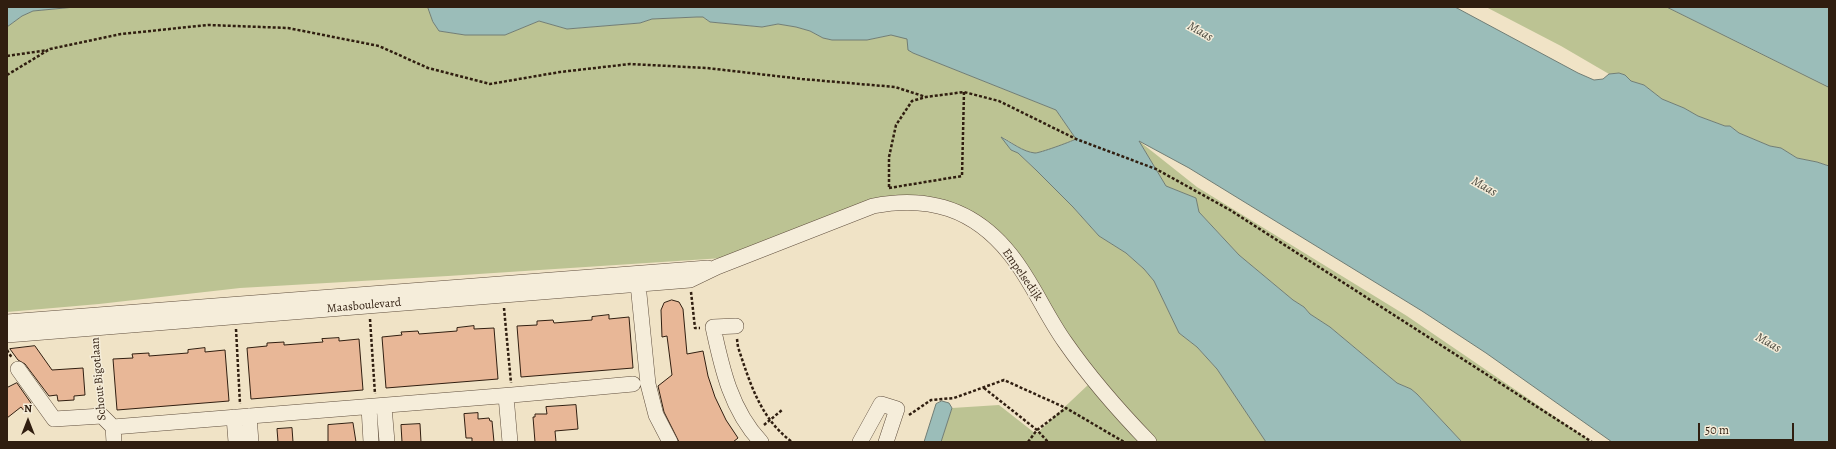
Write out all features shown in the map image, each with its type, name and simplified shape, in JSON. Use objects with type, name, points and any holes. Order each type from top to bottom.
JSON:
[{"type":"street","name":"Empelsedijk","points":[[753,253],[830,221],[873,206],[890,202],[927,204],[953,209],[975,220],[985,228],[1010,254],[1064,341],[1094,382],[1149,442]]},
{"type":"street","name":"Maasboulevard","points":[[7,335],[503,295],[717,267],[753,253]]},
{"type":"street","name":"Maasboulevard","points":[[7,322],[637,278]]},
{"type":"street","points":[[637,278],[648,384],[656,415],[670,442]]},
{"type":"street","points":[[736,326],[713,327],[722,371],[733,400],[753,433],[761,442]]},
{"type":"street","points":[[18,368],[54,419],[102,416],[114,435],[241,417],[633,384]]},
{"type":"street","points":[[509,395],[510,442]]},
{"type":"street","points":[[860,442],[881,404],[903,412],[886,442]]},
{"type":"street","points":[[371,442],[376,406]]},
{"type":"street","points":[[376,406],[387,442]]},
{"type":"street","points":[[236,442],[241,417]]},
{"type":"street","points":[[241,417],[251,442]]},
{"type":"path","points":[[7,56],[52,49],[121,34],[200,26],[288,28],[379,46],[428,68],[490,84],[560,72],[630,64],[707,68],[802,79],[895,86],[926,97]]},
{"type":"path","points":[[7,75],[13,70],[52,49]]},
{"type":"path","points":[[888,187],[962,176],[964,92]]},
{"type":"path","points":[[890,202],[888,187],[889,157],[896,125],[912,101],[926,97],[964,92],[999,101],[1076,139],[1156,169],[1230,210],[1592,442]]},
{"type":"path","points":[[503,295],[509,395]]},
{"type":"path","points":[[369,306],[376,406]]},
{"type":"path","points":[[692,310],[695,328]]},
{"type":"path","points":[[235,316],[241,417]]},
{"type":"path","points":[[736,326],[738,347],[754,394],[770,420],[792,442]]},
{"type":"path","name":"Schout Bigotlaan","points":[[94,328],[102,416]]},
{"type":"path","points":[[903,412],[931,400],[954,398],[1004,380],[1066,408],[1124,442]]},
{"type":"path","points":[[984,388],[1037,430],[1048,442]]},
{"type":"path","points":[[1028,442],[1037,430],[1066,408]]},
{"type":"green space","points":[[75,7],[428,7],[433,22],[439,31],[465,35],[505,35],[539,21],[567,29],[640,23],[652,19],[703,17],[710,22],[762,27],[778,24],[796,27],[832,40],[867,40],[891,35],[907,38],[909,50],[913,53],[1056,110],[1076,139],[1048,150],[1034,153],[1021,148],[1002,137],[1011,150],[1018,153],[1036,170],[1073,207],[1099,236],[1126,253],[1144,269],[1154,281],[1179,333],[1197,347],[1217,369],[1266,442],[1156,442],[1087,364],[1008,244],[915,197],[723,258],[240,288],[99,304],[7,312],[7,27],[22,16],[33,11]]},
{"type":"green space","points":[[1486,7],[1667,7],[1829,87],[1829,166],[1797,158],[1781,148],[1770,146],[1739,133],[1730,126],[1725,126],[1698,116],[1684,108],[1662,99],[1644,85],[1631,81],[1625,75],[1619,73],[1609,74],[1561,46]]},
{"type":"green space","points":[[1139,141],[1197,187],[1407,316],[1592,442],[1462,442],[1417,394],[1411,389],[1397,383],[1330,327],[1310,314],[1304,307],[1293,300],[1239,255],[1199,212],[1196,198],[1166,186]]},
{"type":"green space","points":[[1089,384],[1143,442],[941,442],[952,408],[999,405],[1036,434]]},
{"type":"water","points":[[7,7],[75,7],[33,11],[22,16],[7,27]]},
{"type":"water","name":"Maas","points":[[428,7],[1455,7],[1578,73],[1594,80],[1603,79],[1609,74],[1619,73],[1625,75],[1631,81],[1644,85],[1662,99],[1684,108],[1698,116],[1725,126],[1730,126],[1739,133],[1770,146],[1781,148],[1797,158],[1829,166],[1829,442],[1612,442],[1486,353],[1422,311],[1189,168],[1139,141],[1166,186],[1196,198],[1199,212],[1239,255],[1293,300],[1304,307],[1310,314],[1330,327],[1397,383],[1411,389],[1417,394],[1462,442],[1266,442],[1217,369],[1197,347],[1179,333],[1154,281],[1144,269],[1126,253],[1099,236],[1073,207],[1036,170],[1018,153],[1011,150],[1001,137],[1022,149],[1035,153],[1076,139],[1056,110],[913,53],[908,50],[907,39],[891,35],[867,40],[832,40],[796,27],[778,24],[762,27],[710,22],[703,17],[697,17],[652,19],[640,23],[567,29],[539,21],[505,35],[465,35],[439,31],[433,22]]},
{"type":"water","points":[[1667,7],[1829,7],[1829,87]]},
{"type":"water","points":[[942,401],[949,403],[952,408],[941,442],[924,442],[936,404]]},
{"type":"building","points":[[672,300],[679,302],[683,309],[687,354],[703,351],[708,376],[715,397],[726,420],[738,438],[733,442],[679,442],[664,412],[658,386],[672,375],[667,336],[662,337],[661,310],[664,303]]},
{"type":"building","points":[[609,315],[609,319],[629,317],[633,368],[521,377],[517,326],[537,325],[537,321],[553,320],[554,323],[592,320],[592,317]]},
{"type":"building","points":[[474,326],[474,329],[494,328],[498,379],[386,388],[382,337],[402,335],[401,332],[418,331],[419,334],[457,331],[457,328]]},
{"type":"building","points":[[339,338],[339,341],[359,339],[363,390],[251,399],[247,348],[267,346],[267,343],[284,342],[284,345],[323,342],[322,339]]},
{"type":"building","points":[[35,346],[52,370],[83,368],[85,395],[74,396],[74,400],[58,401],[57,395],[49,396],[25,364],[18,360],[10,349]]},
{"type":"building","points":[[205,348],[205,352],[225,350],[229,401],[117,410],[113,359],[133,358],[132,354],[149,353],[149,356],[188,353],[188,350]]},
{"type":"building","points":[[17,383],[33,406],[25,412],[21,407],[7,418],[7,388]]},
{"type":"building","points":[[576,405],[578,429],[555,431],[556,442],[535,442],[533,417],[535,417],[535,414],[547,414],[546,407]]},
{"type":"building","points":[[478,413],[478,419],[489,418],[490,421],[492,421],[494,442],[472,442],[472,438],[466,438],[464,414]]},
{"type":"building","points":[[353,423],[356,442],[328,442],[328,425]]},
{"type":"building","points":[[420,424],[421,442],[402,442],[401,425]]},
{"type":"building","points":[[292,428],[293,442],[278,442],[277,429]]}]
